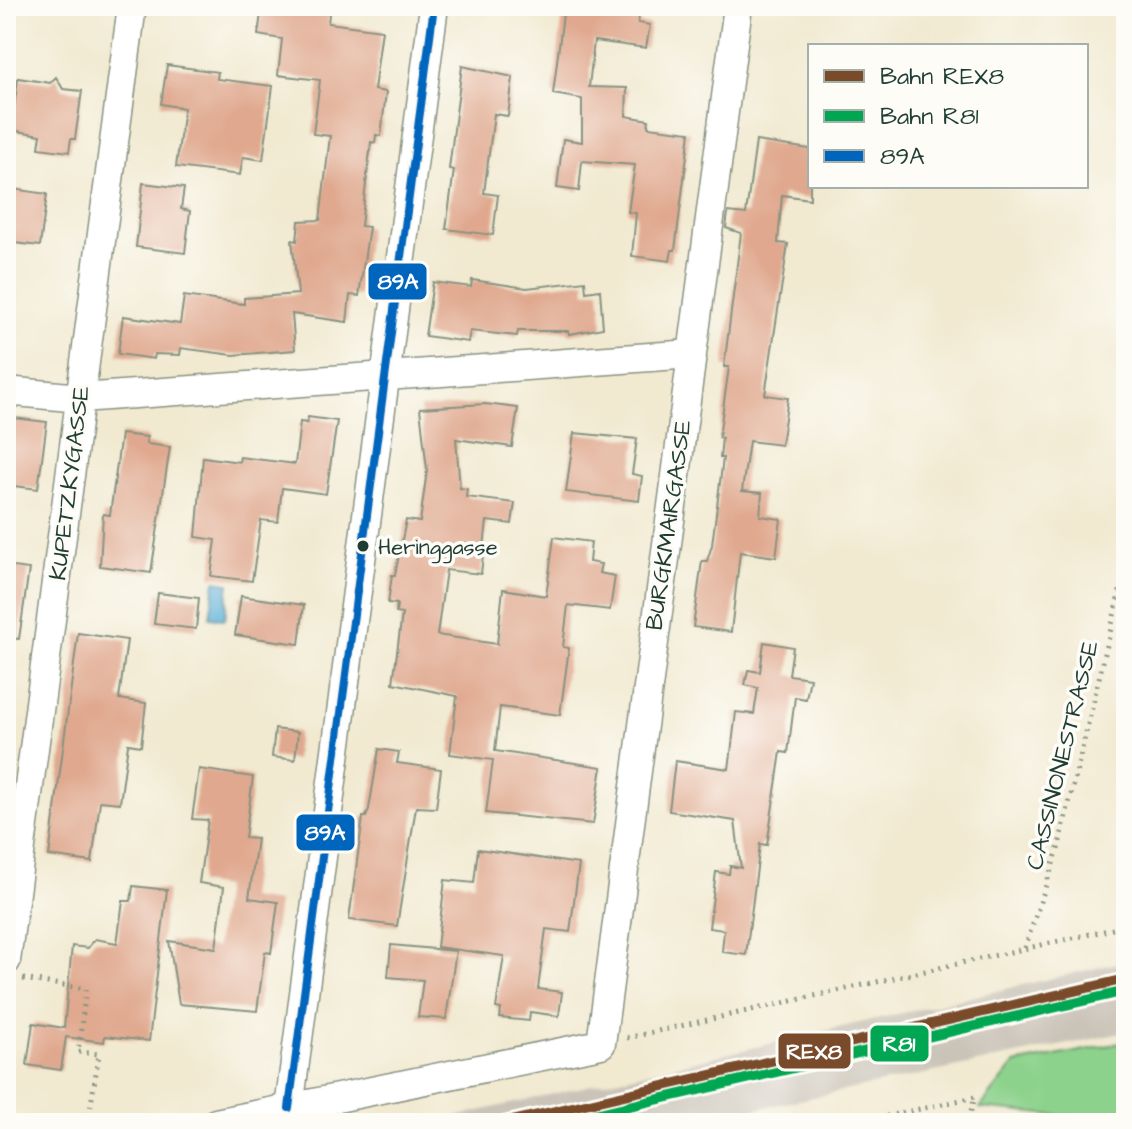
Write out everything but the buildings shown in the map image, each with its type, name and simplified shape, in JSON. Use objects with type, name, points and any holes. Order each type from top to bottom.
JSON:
[{"type":"street","name":"KUPETZKYGASSE","points":[[13,970],[80,398],[132,6]]},
{"type":"street","points":[[289,1108],[434,6]]},
{"type":"street","name":"BURGKMAIRGASSE","points":[[601,1044],[738,6]]},
{"type":"street","points":[[6,391],[80,398],[692,354]]},
{"type":"street","points":[[216,1123],[601,1044]]},
{"type":"path","name":"CASSINONESTRASSE","points":[[1025,949],[1058,849],[1126,566]]},
{"type":"path","points":[[601,1044],[1126,926]]},
{"type":"path","points":[[13,970],[86,989],[78,1052],[99,1054],[88,1123]]},
{"type":"path","points":[[855,1123],[975,1097],[968,1123]]},
{"type":"shaded area","points":[[1126,961],[1126,1032],[689,1123],[428,1123]]},
{"type":"green space","points":[[1126,1042],[1126,1122],[980,1108],[1015,1064]]},
{"type":"water","points":[[215,581],[229,583],[225,619],[210,617]]},
{"type":"rail line","name":"REX8","points":[[503,1123],[1126,979]]},
{"type":"rail line","name":"R81","points":[[556,1123],[1126,991]]},
{"type":"transit line","name":"89A","points":[[289,1108],[434,6]]},
{"type":"place","name":"Heringgasse","points":[[363,546]]}]
